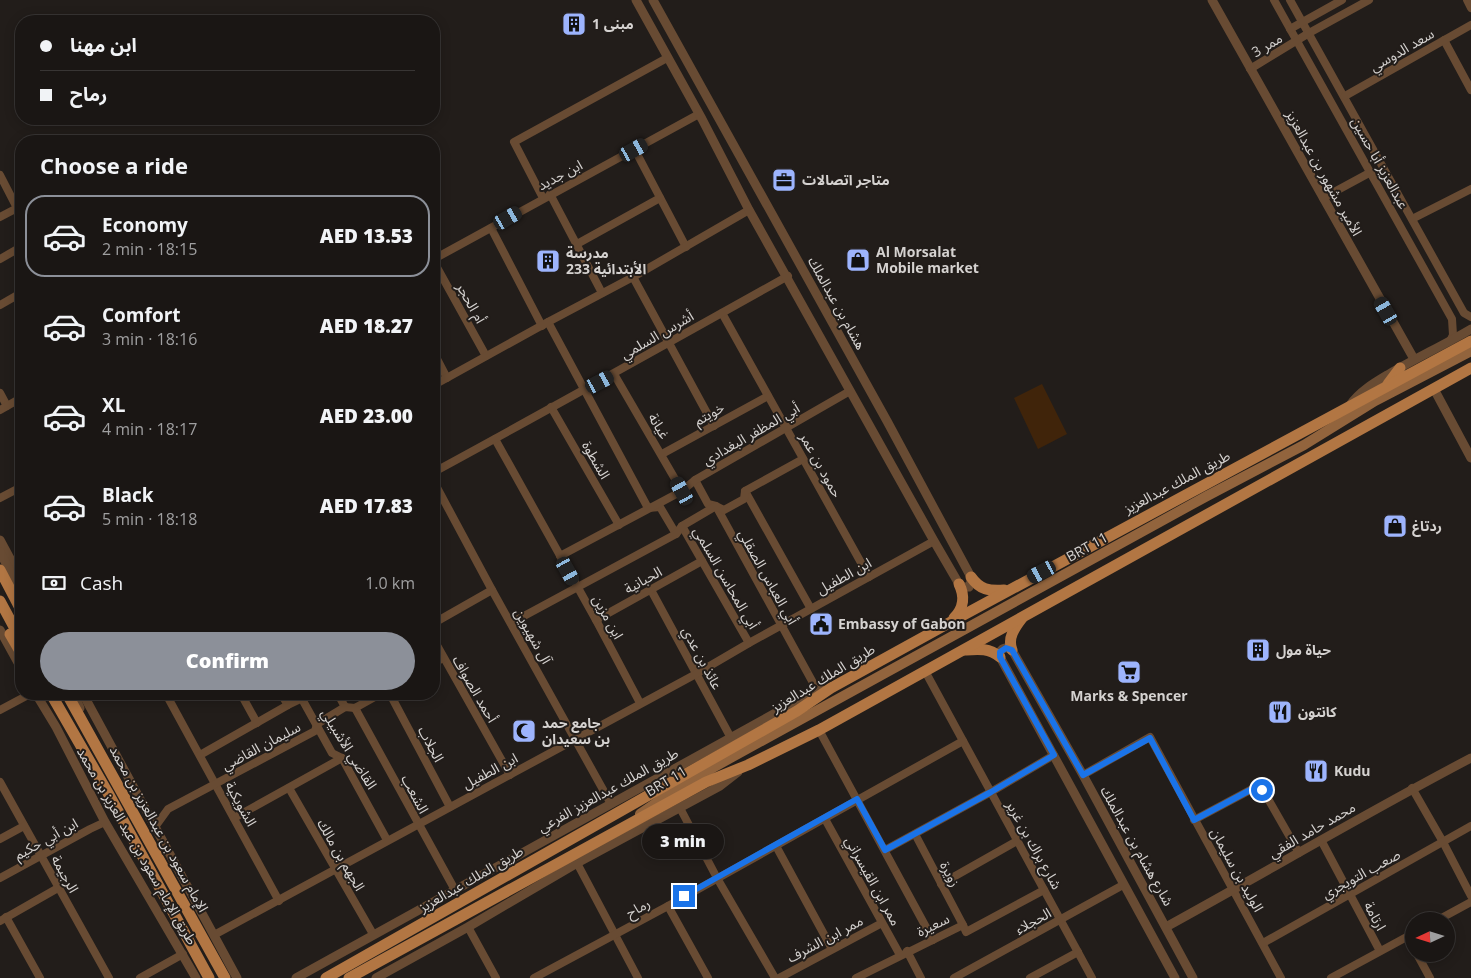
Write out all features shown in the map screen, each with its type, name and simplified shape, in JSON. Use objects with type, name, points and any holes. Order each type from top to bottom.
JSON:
[{"type":"main road","name":"طريق الملك عبدالعزيز","points":[[326,978],[797,711],[831,688],[1008,590],[1471,341]]},
{"type":"main road","name":"BRT 11","points":[[655,791],[669,790],[716,766],[1207,496],[1304,445],[1375,401],[1471,351]]},
{"type":"main road","points":[[1375,401],[1400,368]]},
{"type":"main road","name":"طريق الملك عبدالعزيز","points":[[349,978],[706,782],[748,765],[819,730],[925,672],[1023,615],[1471,368]]},
{"type":"main road","points":[[0,570],[15,599]]},
{"type":"main road","points":[[971,577],[978,586],[988,591],[1008,590]]},
{"type":"main road","points":[[950,623],[959,613],[963,602],[962,588],[959,584]]},
{"type":"main road","points":[[0,602],[15,629]]},
{"type":"main road","points":[[1012,650],[1009,644],[1010,638],[1023,615]]},
{"type":"main road","points":[[0,618],[15,643]]},
{"type":"main road","points":[[963,650],[986,649],[1000,657]]},
{"type":"main road","name":"الإمام سعود بن عبدالعزيز بن محمد","points":[[54,700],[108,793],[209,978]]},
{"type":"main road","name":"الإمام سعود بن عبدالعزيز بن محمد","points":[[70,700],[225,978]]},
{"type":"main road","name":"BRT 11","points":[[631,822],[662,798],[716,766]]},
{"type":"street","points":[[636,0],[701,116],[751,213],[788,276],[934,541],[959,584],[969,587],[971,577]]},
{"type":"street","name":"الأمير مشهور بن عبدالعزيز","points":[[1212,0],[1414,359]]},
{"type":"street","name":"عبدالعزيز أبا حسين","points":[[1274,0],[1452,319]]},
{"type":"street","name":"عبدالعزيز أبا حسين","points":[[1290,0],[1467,315]]},
{"type":"street","points":[[1290,29],[1342,0]]},
{"type":"street","name":"ممر 3","points":[[1250,69],[1297,40],[1369,0]]},
{"type":"street","points":[[1466,0],[1471,8]]},
{"type":"street","points":[[645,16],[655,4]]},
{"type":"street","name":"هشام بن عبدالملك","points":[[655,4],[887,421],[971,577]]},
{"type":"street","name":"سعد الدوسي","points":[[1345,96],[1471,25]]},
{"type":"street","points":[[1444,40],[1471,90]]},
{"type":"street","points":[[602,293],[578,244],[514,142],[667,58]]},
{"type":"street","points":[[701,116],[715,111]]},
{"type":"street","name":"ابن جديد","points":[[440,257],[547,196],[701,116]]},
{"type":"street","points":[[634,150],[686,246]]},
{"type":"street","points":[[1323,198],[1371,172]]},
{"type":"street","points":[[0,175],[15,200]]},
{"type":"street","points":[[1412,219],[1471,190]]},
{"type":"street","points":[[578,244],[660,198]]},
{"type":"street","points":[[440,382],[633,277],[686,246],[751,213],[768,207]]},
{"type":"street","points":[[0,217],[15,209]]},
{"type":"street","points":[[491,228],[585,390],[648,508]]},
{"type":"street","points":[[0,259],[15,250]]},
{"type":"street","name":"أم الحجر","points":[[440,271],[486,356]]},
{"type":"street","name":"أشرس السلمي","points":[[440,469],[788,276]]},
{"type":"street","points":[[633,277],[714,426]]},
{"type":"street","points":[[0,305],[15,298]]},
{"type":"street","name":"حمود بن عمر","points":[[722,313],[869,577]]},
{"type":"street","points":[[1450,341],[1453,334],[1452,319],[1460,322],[1467,315]]},
{"type":"street","points":[[1350,405],[1362,391],[1414,359],[1471,329]]},
{"type":"street","points":[[440,365],[447,378]]},
{"type":"street","name":"غيانة","points":[[614,374],[682,491]]},
{"type":"street","points":[[1434,389],[1471,458]]},
{"type":"street","name":"أبي المظفر البغدادي","points":[[560,556],[682,491],[695,480],[850,391]]},
{"type":"street","points":[[0,393],[4,408],[15,402]]},
{"type":"street","name":"خويتم","points":[[662,454],[768,396]]},
{"type":"street","name":"الشطوة","points":[[551,407],[619,525]]},
{"type":"street","name":"ابن مزين","points":[[495,440],[596,620],[640,703]]},
{"type":"street","points":[[745,491],[803,459]]},
{"type":"street","name":"أبي العباس الصقلي","points":[[695,480],[708,504],[716,506],[780,626],[817,690]]},
{"type":"street","points":[[0,498],[15,490]]},
{"type":"street","points":[[511,623],[676,534],[682,526],[716,506],[724,510],[744,499],[745,491]]},
{"type":"street","points":[[745,491],[811,609]]},
{"type":"street","name":"آل شهيوين","points":[[440,493],[611,804]]},
{"type":"street","name":"أبي المحاسن السلمي","points":[[648,508],[660,506],[676,534]]},
{"type":"street","name":"أبي المحاسن السلمي","points":[[682,526],[749,643]]},
{"type":"street","points":[[0,540],[15,568]]},
{"type":"street","name":"ابن الطفيل","points":[[214,935],[696,674],[934,541]]},
{"type":"street","points":[[0,552],[15,581]]},
{"type":"street","name":"الحبانية","points":[[596,620],[702,561]]},
{"type":"street","points":[[440,620],[492,590]]},
{"type":"street","name":"عائذ بن عدي","points":[[651,590],[730,738]]},
{"type":"street","points":[[0,630],[15,657]]},
{"type":"street","points":[[1012,650],[1002,649],[1000,657],[1175,978]]},
{"type":"street","name":"شارع هشام بن عبدالملك","points":[[1012,650],[1194,978]]},
{"type":"street","name":"أحمد الصواف","points":[[440,652],[510,775]]},
{"type":"street","name":"شارع براك بن غرير","points":[[925,672],[1092,978]]},
{"type":"street","name":"طريق الملك عبدالعزيز الفرعي","points":[[296,978],[817,690],[831,688]]},
{"type":"street","points":[[0,710],[19,700]]},
{"type":"street","name":"طريق الإمام سعود بن عبد العزيز بن محمد","points":[[40,700],[56,727],[105,822],[196,978]]},
{"type":"street","points":[[77,700],[103,761]]},
{"type":"street","name":"الإمام سعود بن عبدالعزيز بن محمد","points":[[86,700],[237,978]]},
{"type":"street","name":"الشويكية","points":[[169,700],[279,901]]},
{"type":"street","points":[[244,700],[256,723]]},
{"type":"street","points":[[285,700],[288,705]]},
{"type":"street","name":"سليمان القاضي","points":[[200,756],[300,700]]},
{"type":"street","name":"القاضي الأشبيلي","points":[[303,700],[332,753],[342,758],[388,840]]},
{"type":"street","points":[[342,700],[346,707],[355,708],[369,700]]},
{"type":"street","name":"الجلاب","points":[[393,700],[450,807]]},
{"type":"street","name":"سليمان القاضي","points":[[155,827],[168,809],[315,731],[317,724],[346,707]]},
{"type":"street","name":"الشعب","points":[[355,708],[454,890]]},
{"type":"street","points":[[819,730],[933,940]]},
{"type":"street","name":"الوليد بن سليمان","points":[[1083,775],[1150,738],[1281,978]]},
{"type":"street","name":"رماح","points":[[534,978],[668,906],[963,740]]},
{"type":"street","points":[[885,850],[1054,755]]},
{"type":"street","points":[[234,818],[342,758]]},
{"type":"street","name":"محمد حامد الفقي","points":[[1166,926],[1300,853],[1412,788],[1471,758]]},
{"type":"street","points":[[376,978],[392,974],[577,863],[720,786],[748,765]]},
{"type":"street","name":"الرجيمة","points":[[0,782],[109,978]]},
{"type":"street","name":"الجهم بن مالك","points":[[289,788],[335,871],[373,934]]},
{"type":"street","points":[[1194,820],[1254,788],[1262,790],[1300,853]]},
{"type":"street","points":[[1412,788],[1471,896]]},
{"type":"street","points":[[680,808],[717,878],[775,978]]},
{"type":"street","name":"ممر ابن القيسراني","points":[[825,818],[882,923],[921,978]]},
{"type":"street","name":"ابن أبي حكيم","points":[[0,878],[105,822]]},
{"type":"street","points":[[0,839],[24,826]]},
{"type":"street","name":"صعب التويجري","points":[[1263,943],[1471,826]]},
{"type":"street","name":"زويرة","points":[[915,834],[963,924]]},
{"type":"street","name":"ارتامة","points":[[1321,840],[1380,951]]},
{"type":"street","points":[[941,884],[1017,841]]},
{"type":"street","points":[[776,846],[832,949]]},
{"type":"street","points":[[577,863],[638,978]]},
{"type":"street","name":"الحجلاء","points":[[959,977],[1123,885]]},
{"type":"street","points":[[40,978],[3,919],[58,888]]},
{"type":"street","name":"سعيرة","points":[[856,978],[963,924],[966,932],[1044,890]]},
{"type":"street","points":[[1453,912],[1471,902]]},
{"type":"street","points":[[668,906],[708,978]]},
{"type":"street","name":"ممر ابن الشرف","points":[[779,978],[882,923]]},
{"type":"street","points":[[468,927],[496,978]]},
{"type":"street","points":[[1330,978],[1405,938]]},
{"type":"street","points":[[1030,978],[1078,952]]},
{"type":"street","points":[[140,978],[183,954]]},
{"type":"street","points":[[1421,962],[1430,978]]},
{"type":"shaded area","points":[[1042,384],[1067,434],[1038,449],[1014,398]]},
{"type":"place","name":"مبنى 1","points":[[574,24]]},
{"type":"place","name":"متاجر اتصالات","points":[[784,180]]},
{"type":"place","name":"Al Morsalat Mobile market","points":[[858,260]]},
{"type":"place","name":"مدرسة الأبتدائية 233","points":[[548,261]]},
{"type":"place","name":"ردتاغ","points":[[1395,526]]},
{"type":"place","name":"Embassy of Gabon","points":[[821,624]]},
{"type":"place","name":"حياة مول","points":[[1258,650]]},
{"type":"place","name":"Marks & Spencer","points":[[1129,672]]},
{"type":"place","name":"كانتون","points":[[1280,712]]},
{"type":"place","name":"جامع حمد بن سعيدان","points":[[524,731]]},
{"type":"place","name":"Kudu","points":[[1316,771]]},
{"type":"route","points":[[684,896],[809,828],[857,799],[885,850],[1054,755],[1000,657],[1002,649],[1006,648],[1012,650],[1083,775],[1150,738],[1194,820],[1254,788],[1262,790]]}]
